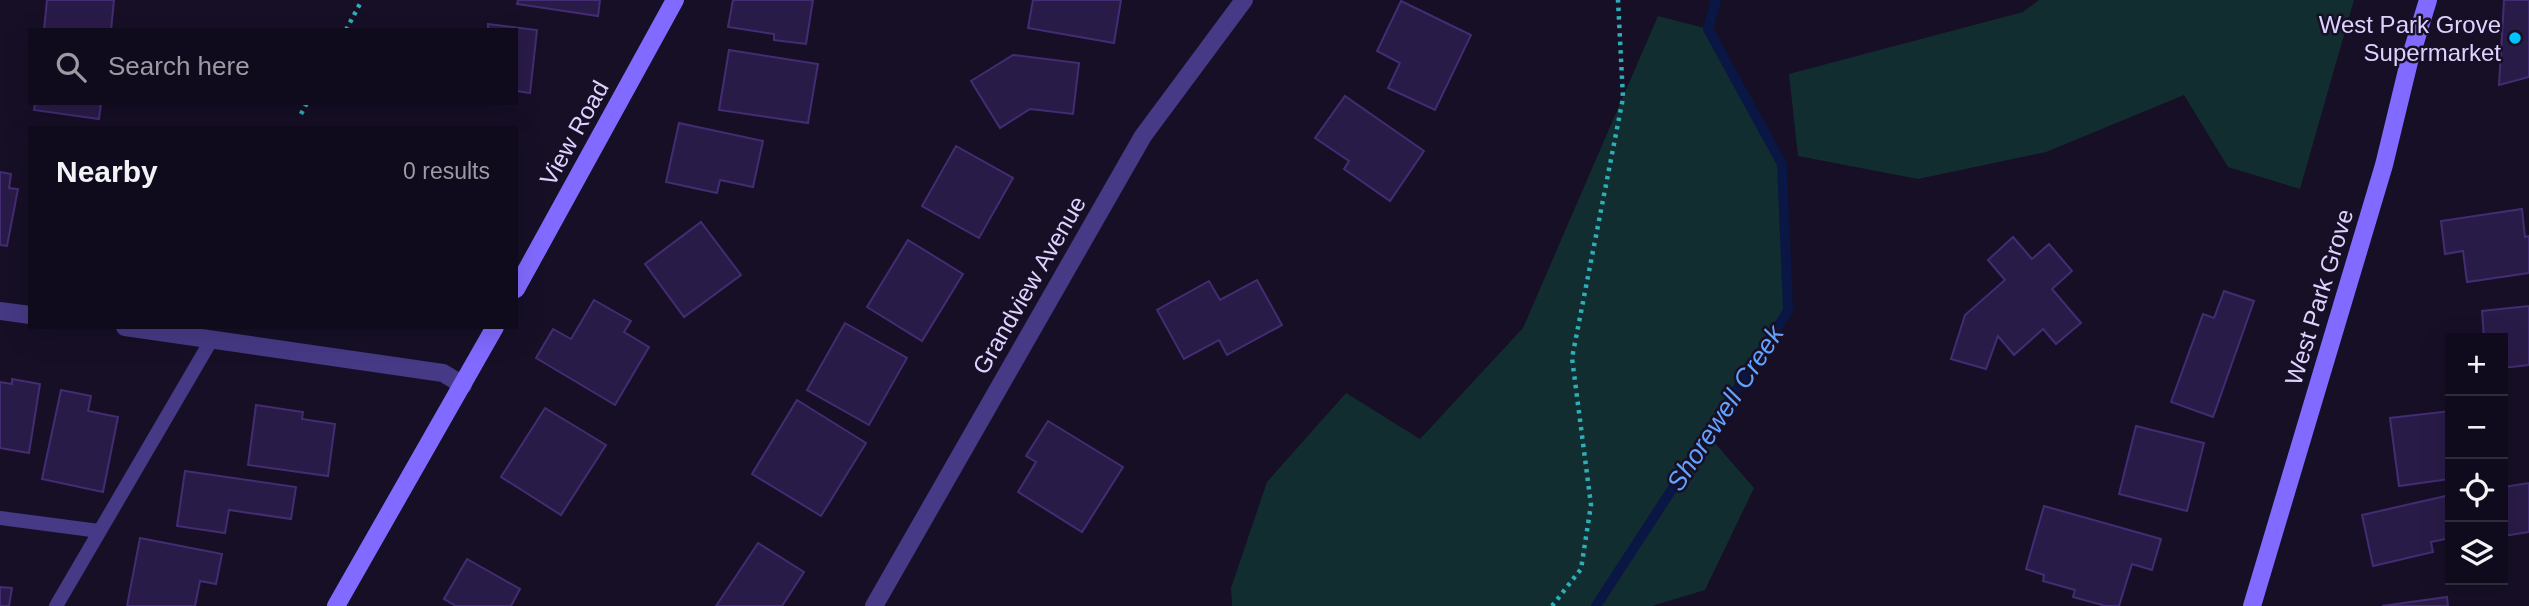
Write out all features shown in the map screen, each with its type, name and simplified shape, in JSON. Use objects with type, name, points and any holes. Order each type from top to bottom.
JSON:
[{"type":"street","name":"View Road","points":[[518,285],[675,0]]},
{"type":"street","name":"Grandview Avenue","points":[[874,606],[1136,148],[1244,0]]},
{"type":"street","name":"West Park Grove","points":[[2252,606],[2384,165],[2409,62],[2428,0]]},
{"type":"street","points":[[0,311],[28,315]]},
{"type":"street","points":[[140,329],[443,373],[463,385]]},
{"type":"street","points":[[335,606],[494,329]]},
{"type":"lane","points":[[55,606],[212,339]]},
{"type":"lane","points":[[0,518],[99,531]]},
{"type":"path","points":[[347,28],[362,0]]},
{"type":"path","points":[[1552,606],[1581,569],[1591,505],[1572,358],[1623,98],[1618,0]]},
{"type":"path","points":[[301,114],[306,105]]},
{"type":"green space","points":[[2039,0],[2354,0],[2300,189],[2228,167],[2184,95],[2046,152],[1918,179],[1798,156],[1789,74],[2023,12]]},
{"type":"green space","points":[[1658,16],[1708,29],[1782,164],[1788,311],[1708,435],[1754,488],[1705,590],[1652,606],[1232,606],[1231,588],[1267,482],[1346,393],[1420,439],[1523,328]]},
{"type":"building","points":[[47,0],[114,0],[111,28],[44,28]]},
{"type":"building","points":[[518,0],[600,0],[598,16],[517,4]]},
{"type":"building","points":[[733,0],[813,0],[806,44],[774,40],[774,34],[728,27]]},
{"type":"building","points":[[1033,0],[1121,0],[1114,43],[1028,28]]},
{"type":"building","name":"West Park Grove Supermarket","points":[[2504,0],[2529,0],[2529,77],[2499,85]]},
{"type":"building","points":[[1401,1],[1471,35],[1435,110],[1388,88],[1400,63],[1377,51]]},
{"type":"building","points":[[488,24],[537,30],[530,93],[518,91],[518,28],[488,28]]},
{"type":"building","points":[[729,50],[818,64],[808,123],[719,110]]},
{"type":"building","points":[[1013,55],[1079,63],[1073,114],[1030,109],[1000,128],[971,81]]},
{"type":"building","points":[[1345,96],[1424,151],[1390,201],[1344,169],[1349,161],[1315,138]]},
{"type":"building","points":[[35,105],[101,105],[99,119],[34,110]]},
{"type":"building","points":[[679,123],[763,141],[753,187],[720,180],[717,193],[666,182]]},
{"type":"building","points":[[956,146],[1013,178],[979,238],[922,206]]},
{"type":"building","points":[[0,172],[11,174],[9,188],[18,189],[7,246],[0,245]]},
{"type":"building","points":[[2522,209],[2525,237],[2529,236],[2529,273],[2467,282],[2463,251],[2445,254],[2441,221]]},
{"type":"building","points":[[701,222],[741,275],[684,317],[645,264]]},
{"type":"building","points":[[2013,237],[2032,259],[2049,244],[2072,271],[2052,289],[2081,323],[2056,344],[2043,329],[2014,355],[1998,336],[1986,369],[1951,359],[1965,315],[2005,280],[1988,260]]},
{"type":"building","points":[[908,240],[963,274],[922,341],[867,307]]},
{"type":"building","points":[[1257,280],[1282,325],[1227,355],[1219,340],[1184,359],[1157,310],[1209,281],[1220,300]]},
{"type":"building","points":[[2224,291],[2254,301],[2213,417],[2171,402],[2203,314],[2214,318]]},
{"type":"building","points":[[594,300],[631,321],[624,332],[649,347],[615,405],[536,358],[553,329],[571,339]]},
{"type":"building","points":[[2529,306],[2529,365],[2508,367],[2508,333],[2484,333],[2482,311]]},
{"type":"building","points":[[845,323],[907,358],[869,425],[807,390]]},
{"type":"building","points":[[12,379],[40,384],[29,453],[0,448],[0,382],[12,384]]},
{"type":"building","points":[[61,390],[91,396],[88,411],[118,417],[103,492],[42,479]]},
{"type":"building","points":[[797,400],[866,443],[821,516],[752,474]]},
{"type":"building","points":[[256,405],[303,412],[302,419],[335,424],[328,476],[248,465]]},
{"type":"building","points":[[545,408],[606,445],[561,515],[501,477]]},
{"type":"building","points":[[2445,412],[2445,480],[2399,486],[2390,418]]},
{"type":"building","points":[[1048,421],[1123,467],[1082,532],[1018,492],[1036,462],[1026,456]]},
{"type":"building","points":[[2136,426],[2204,443],[2187,511],[2119,494]]},
{"type":"building","points":[[185,471],[296,487],[291,519],[229,510],[225,533],[177,526]]},
{"type":"building","points":[[2529,483],[2529,532],[2508,535],[2508,486]]},
{"type":"building","points":[[2445,496],[2445,539],[2431,542],[2433,552],[2373,566],[2362,515]]},
{"type":"building","points":[[2044,506],[2161,539],[2152,570],[2132,564],[2119,606],[2106,606],[2073,597],[2075,590],[2043,581],[2044,575],[2026,569]]},
{"type":"building","points":[[140,538],[222,554],[216,584],[200,581],[195,606],[127,606]]},
{"type":"building","points":[[758,543],[804,572],[782,606],[716,606]]},
{"type":"building","points":[[467,559],[520,589],[511,606],[456,606],[444,599]]},
{"type":"building","points":[[0,587],[12,588],[9,606],[0,606]]},
{"type":"building","points":[[2447,597],[2448,606],[2382,606]]},
{"type":"waterway","name":"Shorewell Creek","points":[[1596,606],[1788,311],[1782,164],[1708,29],[1716,0]]},
{"type":"place","name":"West Park Grove Supermarket","points":[[2515,38]]}]
